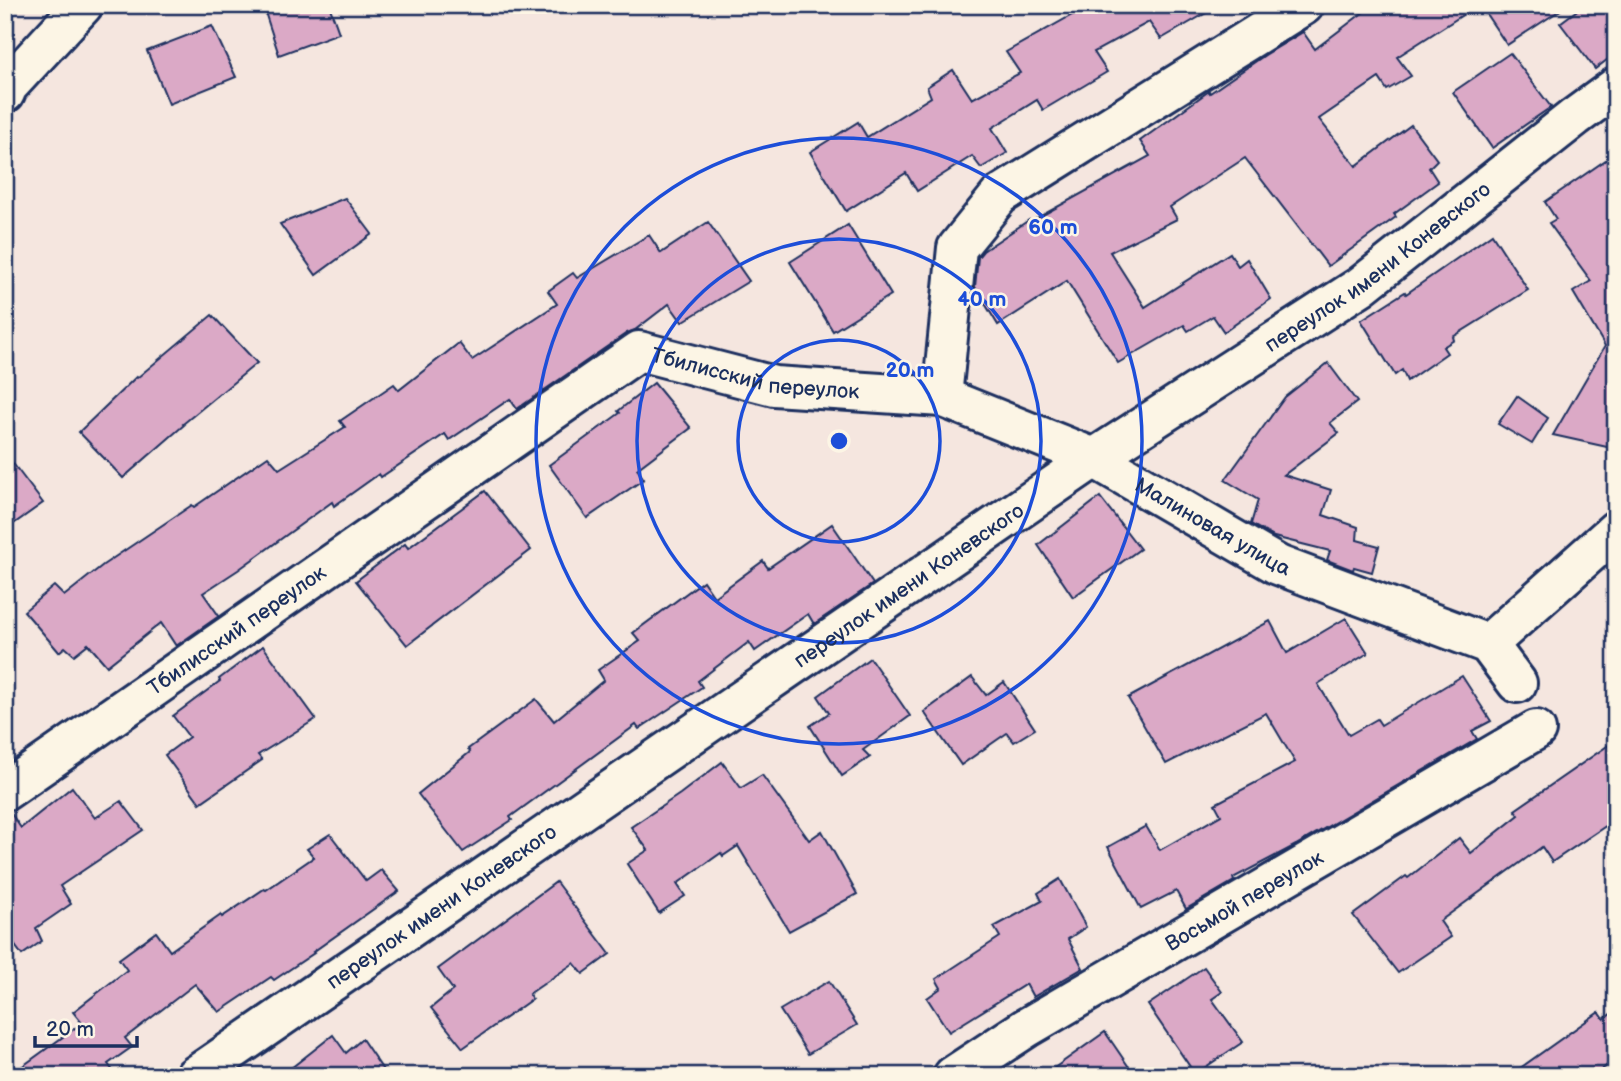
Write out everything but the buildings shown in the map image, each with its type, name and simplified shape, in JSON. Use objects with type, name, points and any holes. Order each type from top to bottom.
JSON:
[{"type":"street","points":[[5,93],[8,86],[83,5]]},
{"type":"street","points":[[942,397],[957,248],[1000,195],[1304,5]]},
{"type":"street","name":"переулок имени Коневского","points":[[195,1076],[1094,458],[1361,286],[1616,87]]},
{"type":"street","name":"Тбилисский переулок","points":[[5,791],[639,351],[774,386],[942,397]]},
{"type":"street","name":"Малиновая улица","points":[[942,397],[1094,458],[1278,565],[1488,644]]},
{"type":"street","points":[[1517,683],[1488,644],[1616,530]]},
{"type":"street","name":"Восьмой переулок","points":[[953,1076],[1026,1028],[1536,730]]}]
